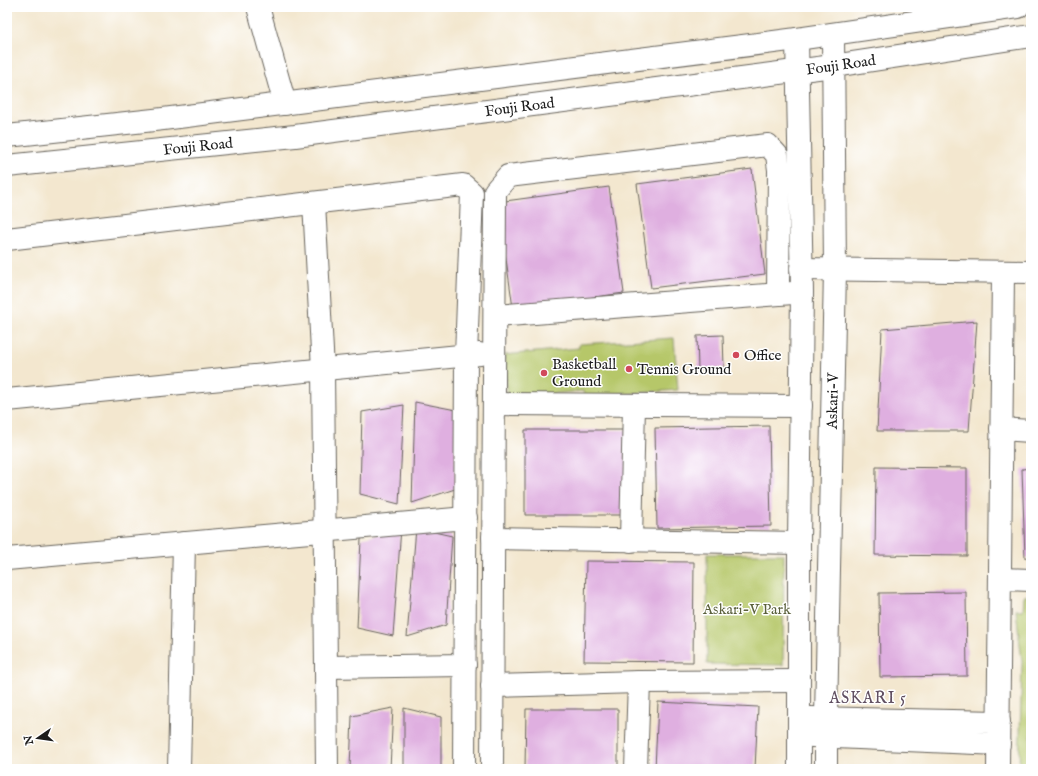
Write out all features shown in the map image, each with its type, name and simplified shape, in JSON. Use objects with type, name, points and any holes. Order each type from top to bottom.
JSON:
[{"type":"street","points":[[258,7],[285,104]]},
{"type":"street","name":"Fouji Road","points":[[7,136],[163,119],[797,39],[1018,7]]},
{"type":"street","name":"Askari-V","points":[[826,769],[835,270],[833,34]]},
{"type":"street","name":"Fouji Road","points":[[7,166],[295,136],[833,66],[1031,36]]},
{"type":"street","name":"Askari-V","points":[[797,39],[802,292],[799,543],[799,769]]},
{"type":"street","points":[[492,769],[495,191],[508,176],[768,145],[777,155],[779,170],[778,294]]},
{"type":"street","points":[[7,239],[463,185],[472,193],[466,356],[464,769]]},
{"type":"street","points":[[314,203],[323,369],[327,769]]},
{"type":"street","points":[[801,269],[1031,272]]},
{"type":"street","points":[[998,769],[1003,272]]},
{"type":"street","points":[[495,316],[802,292]]},
{"type":"street","points":[[7,400],[494,353]]},
{"type":"street","points":[[494,404],[800,406]]},
{"type":"street","points":[[631,541],[634,405]]},
{"type":"street","points":[[1001,429],[1031,431]]},
{"type":"street","points":[[7,559],[466,518]]},
{"type":"street","points":[[493,538],[799,543]]},
{"type":"street","points":[[179,769],[184,543]]},
{"type":"street","points":[[1000,579],[1031,580]]},
{"type":"street","points":[[326,667],[465,665]]},
{"type":"street","points":[[492,686],[639,682],[799,681]]},
{"type":"street","points":[[636,769],[639,682]]},
{"type":"street","points":[[799,727],[999,722]]},
{"type":"street","points":[[826,727],[999,744]]},
{"type":"green space","name":"Tennis Ground","points":[[674,338],[678,390],[584,397],[583,391],[508,398],[504,355],[579,348],[579,344]]},
{"type":"green space","name":"Askari-V Park","points":[[707,554],[784,554],[783,665],[707,664]]},
{"type":"green space","points":[[1024,596],[1031,596],[1031,769],[1019,769],[1022,662],[1016,610],[1023,610]]},
{"type":"building","points":[[752,169],[765,274],[651,288],[637,184]]},
{"type":"building","points":[[609,187],[624,293],[513,308],[498,202]]},
{"type":"building","points":[[977,321],[969,431],[877,431],[882,329]]},
{"type":"building","points":[[723,335],[724,368],[698,369],[697,336]]},
{"type":"building","points":[[415,402],[456,410],[455,489],[412,503]]},
{"type":"building","points":[[404,405],[399,504],[360,494],[362,412]]},
{"type":"building","points":[[769,426],[771,526],[657,528],[655,428]]},
{"type":"building","points":[[525,430],[627,430],[628,515],[525,515]]},
{"type":"building","points":[[876,467],[967,468],[967,556],[875,555]]},
{"type":"building","points":[[1031,468],[1031,558],[1025,558],[1022,469]]},
{"type":"building","points":[[401,528],[393,636],[357,628],[361,539]]},
{"type":"building","points":[[416,528],[452,536],[446,625],[407,637]]},
{"type":"building","points":[[586,561],[694,562],[693,662],[584,661]]},
{"type":"building","points":[[966,592],[967,676],[880,677],[879,593]]},
{"type":"building","points":[[658,702],[758,707],[755,769],[655,769]]},
{"type":"building","points":[[393,708],[390,769],[350,769],[352,716]]},
{"type":"building","points":[[404,708],[441,717],[441,769],[404,769]]},
{"type":"building","points":[[526,709],[618,709],[618,769],[525,769]]},
{"type":"place","name":"Office","points":[[736,355]]},
{"type":"place","name":"Tennis Ground","points":[[629,369]]},
{"type":"place","name":"Basketball Ground","points":[[544,373]]},
{"type":"district","name":"ASKARI 5","points":[[868,697]]}]
